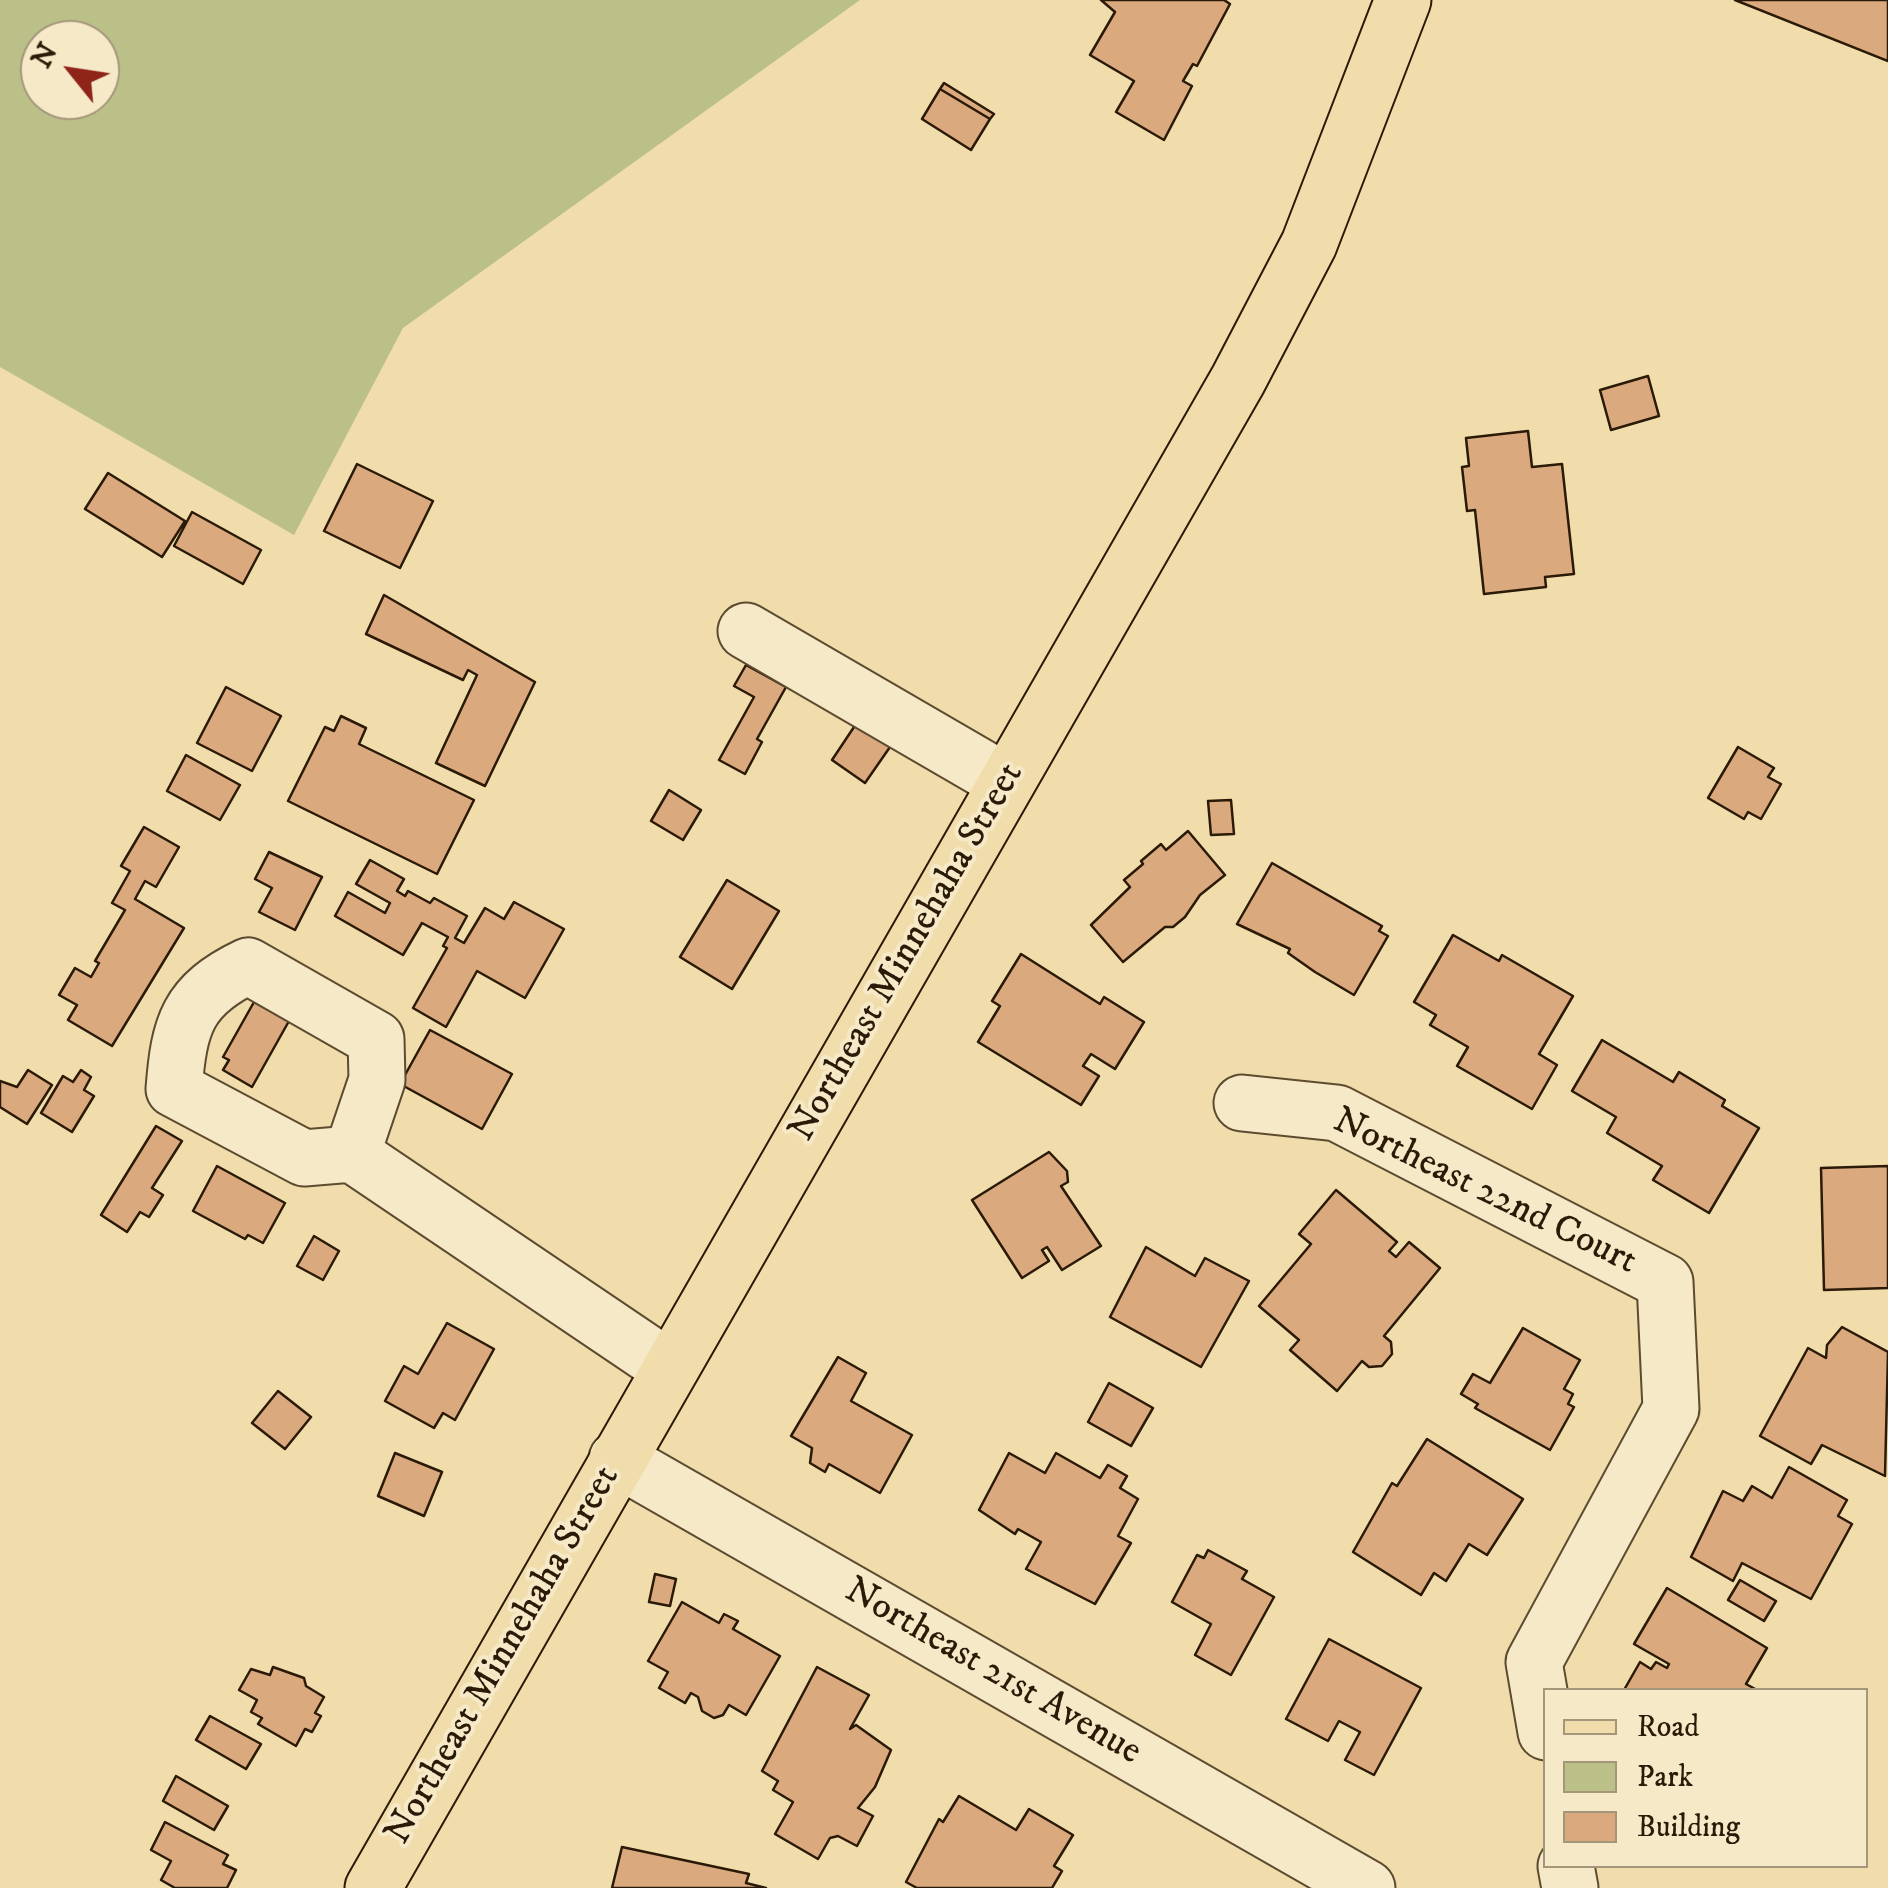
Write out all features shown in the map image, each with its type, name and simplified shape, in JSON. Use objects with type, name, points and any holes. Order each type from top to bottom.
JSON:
[{"type":"main road","name":"Northeast Minnehaha Street","points":[[373,1888],[1238,380],[1309,244],[1403,0]]},
{"type":"street","points":[[746,631],[1006,782]]},
{"type":"street","name":"Northeast 22nd Court","points":[[1242,1103],[1336,1113],[1665,1282],[1670,1409],[1534,1662],[1543,1714]]},
{"type":"street","points":[[352,1154],[669,1368]]},
{"type":"street","name":"Northeast 21st Avenue","points":[[617,1458],[1367,1888]]},
{"type":"green space","points":[[0,0],[860,0],[403,328],[294,535],[0,367]]},
{"type":"building","points":[[1101,0],[1224,0],[1230,4],[1197,66],[1193,64],[1183,81],[1192,86],[1164,140],[1116,112],[1134,81],[1090,55],[1115,12]]},
{"type":"building","points":[[1735,0],[1888,0],[1888,61]]},
{"type":"building","points":[[944,83],[994,114],[990,119],[940,89]]},
{"type":"building","points":[[940,89],[990,119],[971,150],[922,119]]},
{"type":"building","points":[[1648,376],[1659,416],[1611,430],[1600,390]]},
{"type":"building","points":[[1528,431],[1532,467],[1562,464],[1574,574],[1545,577],[1546,587],[1484,594],[1475,510],[1467,511],[1462,467],[1469,466],[1466,438]]},
{"type":"building","points":[[357,464],[433,501],[400,568],[324,531]]},
{"type":"building","points":[[108,473],[185,521],[162,557],[85,509]]},
{"type":"building","points":[[192,512],[261,550],[243,584],[174,546]]},
{"type":"building","points":[[384,595],[535,682],[485,786],[436,763],[477,675],[468,670],[463,680],[366,634]]},
{"type":"building","points":[[746,665],[786,687],[757,739],[762,742],[745,774],[719,760],[754,697],[734,686]]},
{"type":"building","points":[[226,687],[281,716],[252,771],[197,743]]},
{"type":"building","points":[[341,716],[366,728],[359,744],[474,800],[437,874],[288,801],[325,727],[334,731]]},
{"type":"building","points":[[856,724],[890,747],[865,783],[832,760]]},
{"type":"building","points":[[1738,747],[1774,768],[1768,777],[1781,784],[1761,819],[1748,812],[1744,819],[1708,798]]},
{"type":"building","points":[[186,755],[240,785],[220,820],[167,791]]},
{"type":"building","points":[[669,790],[701,810],[683,840],[651,821]]},
{"type":"building","points":[[1231,800],[1234,834],[1211,835],[1208,801]]},
{"type":"building","points":[[144,827],[179,847],[156,887],[145,881],[135,899],[184,928],[112,1046],[68,1020],[77,1005],[59,995],[75,968],[91,977],[99,963],[95,961],[125,910],[112,903],[130,871],[121,866]]},
{"type":"building","points":[[1188,831],[1225,875],[1200,895],[1185,917],[1173,927],[1165,927],[1123,962],[1091,925],[1130,887],[1124,880],[1143,864],[1141,861],[1161,844],[1166,850]]},
{"type":"building","points":[[269,852],[322,877],[295,930],[259,912],[272,888],[255,879]]},
{"type":"building","points":[[370,860],[404,879],[397,891],[405,896],[408,891],[430,903],[434,898],[467,916],[455,938],[464,943],[485,908],[504,919],[514,902],[564,929],[525,998],[477,971],[446,1027],[413,1008],[447,948],[443,946],[448,937],[422,923],[403,955],[335,916],[348,892],[385,913],[390,903],[356,884]]},
{"type":"building","points":[[1272,863],[1382,926],[1379,931],[1388,936],[1354,995],[1288,953],[1290,949],[1237,924]]},
{"type":"building","points":[[727,880],[779,911],[732,989],[680,957]]},
{"type":"building","points":[[1453,935],[1499,961],[1502,955],[1573,996],[1539,1054],[1557,1065],[1532,1109],[1457,1066],[1468,1047],[1430,1025],[1436,1015],[1414,1002]]},
{"type":"building","points":[[1021,954],[1100,1004],[1104,997],[1144,1022],[1115,1069],[1091,1054],[1083,1066],[1099,1076],[1081,1105],[978,1042],[1000,1006],[992,1001]]},
{"type":"building","points":[[254,1002],[289,1021],[252,1087],[223,1070],[229,1060],[223,1057]]},
{"type":"building","points":[[430,1030],[512,1074],[482,1129],[400,1084]]},
{"type":"building","points":[[1602,1040],[1673,1082],[1679,1072],[1725,1100],[1722,1106],[1759,1128],[1709,1213],[1653,1180],[1662,1166],[1607,1133],[1616,1117],[1572,1091]]},
{"type":"building","points":[[28,1070],[52,1085],[27,1124],[0,1107],[0,1081],[17,1087]]},
{"type":"building","points":[[81,1070],[91,1077],[84,1090],[94,1096],[72,1132],[41,1113],[63,1076],[73,1082]]},
{"type":"building","points":[[156,1126],[182,1141],[152,1188],[163,1195],[149,1217],[140,1212],[127,1232],[101,1215]]},
{"type":"building","points":[[1049,1152],[1067,1171],[1068,1182],[1061,1186],[1101,1246],[1062,1270],[1047,1247],[1042,1250],[1049,1261],[1022,1278],[972,1200]]},
{"type":"building","points":[[217,1166],[285,1203],[263,1243],[248,1235],[245,1239],[193,1211]]},
{"type":"building","points":[[1888,1166],[1888,1288],[1824,1290],[1821,1168]]},
{"type":"building","points":[[1336,1190],[1397,1242],[1389,1251],[1396,1257],[1409,1242],[1440,1268],[1384,1336],[1391,1342],[1392,1354],[1382,1366],[1369,1367],[1362,1361],[1337,1391],[1290,1350],[1299,1340],[1259,1306],[1311,1244],[1299,1234]]},
{"type":"building","points":[[314,1236],[339,1251],[323,1280],[297,1266]]},
{"type":"building","points":[[1146,1247],[1195,1276],[1205,1258],[1249,1281],[1201,1367],[1110,1317]]},
{"type":"building","points":[[447,1323],[494,1349],[455,1420],[443,1413],[434,1428],[385,1401],[404,1366],[418,1374]]},
{"type":"building","points":[[1842,1327],[1888,1352],[1885,1476],[1822,1445],[1811,1464],[1760,1436],[1808,1348],[1826,1358],[1827,1345]]},
{"type":"building","points":[[1523,1328],[1580,1360],[1564,1389],[1573,1394],[1568,1404],[1574,1407],[1550,1450],[1475,1408],[1478,1404],[1461,1394],[1473,1374],[1490,1383]]},
{"type":"building","points":[[838,1357],[866,1373],[851,1401],[912,1435],[880,1493],[829,1464],[825,1472],[810,1463],[812,1448],[791,1436]]},
{"type":"building","points":[[1109,1383],[1153,1408],[1131,1446],[1088,1422]]},
{"type":"building","points":[[278,1391],[311,1417],[285,1449],[252,1423]]},
{"type":"building","points":[[1427,1439],[1523,1499],[1487,1555],[1469,1544],[1446,1581],[1434,1573],[1421,1595],[1353,1552],[1392,1483],[1397,1486]]},
{"type":"building","points":[[395,1453],[442,1472],[424,1516],[378,1496]]},
{"type":"building","points":[[1009,1453],[1045,1473],[1056,1453],[1100,1478],[1108,1465],[1127,1476],[1120,1488],[1138,1499],[1118,1536],[1131,1543],[1095,1604],[1026,1569],[1041,1542],[1018,1529],[1015,1534],[979,1510]]},
{"type":"building","points":[[1789,1467],[1847,1500],[1838,1516],[1852,1524],[1811,1599],[1742,1563],[1733,1581],[1691,1557],[1723,1491],[1743,1501],[1752,1486],[1772,1498]]},
{"type":"building","points":[[1208,1550],[1247,1571],[1242,1579],[1274,1597],[1231,1675],[1195,1655],[1211,1624],[1172,1602],[1197,1555],[1204,1558]]},
{"type":"building","points":[[655,1574],[676,1579],[670,1606],[649,1602]]},
{"type":"building","points":[[1740,1580],[1776,1601],[1764,1621],[1728,1600]]},
{"type":"building","points":[[1667,1588],[1767,1648],[1746,1684],[1753,1688],[1625,1688],[1640,1662],[1651,1669],[1656,1662],[1667,1668],[1669,1664],[1634,1644]]},
{"type":"building","points":[[682,1602],[719,1623],[724,1614],[738,1621],[733,1629],[780,1656],[746,1715],[729,1705],[723,1715],[714,1718],[702,1711],[698,1697],[691,1693],[685,1703],[659,1688],[668,1672],[648,1661]]},
{"type":"building","points":[[1329,1639],[1421,1688],[1374,1775],[1345,1760],[1360,1732],[1339,1721],[1328,1741],[1286,1719]]},
{"type":"building","points":[[273,1667],[304,1678],[306,1686],[324,1697],[315,1713],[321,1716],[312,1732],[305,1729],[296,1746],[258,1724],[262,1718],[251,1712],[257,1700],[239,1690],[251,1669],[270,1675]]},
{"type":"building","points":[[817,1667],[869,1695],[850,1729],[856,1725],[891,1750],[875,1787],[858,1808],[873,1816],[857,1846],[838,1836],[830,1838],[818,1859],[775,1834],[793,1802],[773,1790],[778,1781],[762,1771]]},
{"type":"building","points":[[210,1716],[261,1744],[246,1769],[196,1740]]},
{"type":"building","points":[[176,1776],[228,1806],[214,1830],[163,1801]]},
{"type":"building","points":[[959,1796],[1016,1830],[1029,1809],[1073,1835],[1054,1866],[1062,1871],[1052,1888],[917,1888],[906,1882],[939,1819],[943,1822]]},
{"type":"building","points":[[165,1822],[228,1855],[223,1864],[236,1870],[227,1888],[175,1888],[161,1880],[171,1861],[151,1850]]},
{"type":"building","points":[[622,1847],[749,1874],[746,1883],[766,1888],[612,1888]]}]
